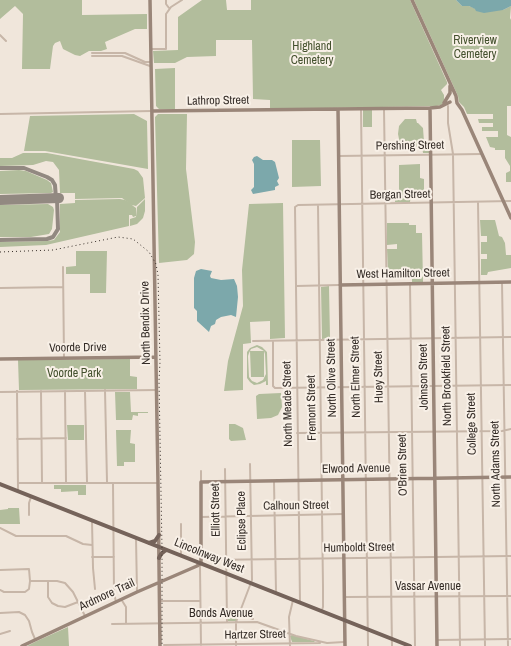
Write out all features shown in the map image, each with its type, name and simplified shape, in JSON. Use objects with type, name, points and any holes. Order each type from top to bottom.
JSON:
[{"type":"main road","name":"Lincolnway West","points":[[0,484],[410,646]]},
{"type":"main road","points":[[149,543],[155,541],[159,536]]},
{"type":"main road","points":[[159,558],[166,550]]},
{"type":"street","name":"North Bendix Drive","points":[[150,0],[159,601],[162,646]]},
{"type":"street","points":[[166,0],[166,4],[169,8]]},
{"type":"street","points":[[151,49],[166,49],[166,16],[169,8],[182,0]]},
{"type":"street","points":[[412,0],[455,94],[456,100],[462,110],[511,218]]},
{"type":"street","points":[[0,35],[6,41]]},
{"type":"street","points":[[92,54],[122,56],[131,58],[141,63],[151,64]]},
{"type":"street","points":[[449,81],[450,93],[447,99],[462,110]]},
{"type":"street","points":[[450,93],[455,94]]},
{"type":"street","name":"Lathrop Street","points":[[436,107],[442,105],[447,99]]},
{"type":"street","points":[[451,102],[456,100]]},
{"type":"street","name":"Lathrop Street","points":[[0,114],[430,108],[440,107],[451,102]]},
{"type":"street","name":"North Brookfield Street","points":[[448,106],[448,123],[453,154],[460,646]]},
{"type":"street","name":"North Elmer Street","points":[[361,108],[368,646]]},
{"type":"street","name":"Huey Street","points":[[384,108],[392,646]]},
{"type":"street","name":"Johnson Street","points":[[430,108],[438,646]]},
{"type":"street","name":"North Olive Street","points":[[338,109],[345,644]]},
{"type":"street","name":"Pershing Street","points":[[339,156],[482,154]]},
{"type":"street","name":"Bergan Street","points":[[296,206],[511,201]]},
{"type":"street","name":"College Street","points":[[478,202],[484,646]]},
{"type":"street","name":"Fremont Street","points":[[318,205],[323,558],[322,612]]},
{"type":"street","name":"North Meade Street","points":[[296,206],[295,286],[300,603]]},
{"type":"street","points":[[63,267],[64,358]]},
{"type":"street","name":"North Adams Street","points":[[502,282],[508,646]]},
{"type":"street","name":"West Hamilton Street","points":[[295,286],[511,282]]},
{"type":"street","name":"O'Brien Street","points":[[410,284],[415,646]]},
{"type":"street","points":[[0,288],[63,287]]},
{"type":"street","points":[[252,341],[511,337]]},
{"type":"street","points":[[272,341],[274,387],[320,388],[511,384]]},
{"type":"street","name":"Voorde Drive","points":[[0,359],[156,357]]},
{"type":"street","points":[[105,390],[107,482]]},
{"type":"street","points":[[0,392],[157,390]]},
{"type":"street","points":[[41,391],[42,483]]},
{"type":"street","points":[[65,391],[66,482]]},
{"type":"street","points":[[85,391],[87,482]]},
{"type":"street","points":[[17,392],[18,491]]},
{"type":"street","points":[[297,433],[481,431],[511,429]]},
{"type":"street","points":[[18,439],[66,438]]},
{"type":"street","name":"Eclipse Place","points":[[236,645],[236,622],[252,584],[250,464]]},
{"type":"street","name":"Elliott Street","points":[[225,469],[227,622]]},
{"type":"street","points":[[201,471],[201,645]]},
{"type":"street","name":"Elwood Avenue","points":[[201,482],[511,477]]},
{"type":"street","points":[[274,480],[276,593]]},
{"type":"street","points":[[113,482],[114,594],[116,602]]},
{"type":"street","points":[[18,483],[158,483]]},
{"type":"street","points":[[29,515],[29,503],[31,496]]},
{"type":"street","name":"Calhoun Street","points":[[201,517],[344,514]]},
{"type":"street","points":[[92,520],[92,558],[95,589]]},
{"type":"street","points":[[181,524],[181,555]]},
{"type":"street","points":[[0,528],[18,537],[66,536],[85,545],[92,545]]},
{"type":"street","points":[[136,538],[137,592]]},
{"type":"street","name":"Humboldt Street","points":[[207,560],[511,556]]},
{"type":"street","points":[[92,558],[114,557]]},
{"type":"street","name":"Ardmore Trail","points":[[22,646],[201,563]]},
{"type":"street","points":[[0,570],[29,570],[30,581],[29,588],[24,592],[4,592],[0,590]]},
{"type":"street","points":[[30,581],[48,580],[65,583],[71,588],[85,617]]},
{"type":"street","points":[[48,580],[48,597],[52,603],[65,607],[78,602]]},
{"type":"street","name":"Vassar Avenue","points":[[345,597],[511,596]]},
{"type":"street","points":[[121,600],[126,607],[126,624]]},
{"type":"street","points":[[290,645],[289,615],[293,600]]},
{"type":"street","points":[[159,601],[200,601]]},
{"type":"street","name":"Bonds Avenue","points":[[227,609],[253,619]]},
{"type":"street","points":[[0,613],[18,612],[25,614],[35,639]]},
{"type":"street","name":"Bonds Avenue","points":[[112,624],[257,622],[289,634],[327,643]]},
{"type":"street","points":[[0,634],[10,631]]},
{"type":"street","points":[[438,640],[511,639]]},
{"type":"street","name":"Hartzer Street","points":[[162,646],[345,644]]},
{"type":"green space","points":[[0,0],[82,0],[82,15],[147,14],[147,29],[135,29],[105,42],[107,49],[101,51],[89,51],[80,56],[63,49],[60,41],[55,43],[53,46],[50,69],[22,69],[23,14],[15,6],[0,19]]},
{"type":"green space","name":"Highland Cemetery","points":[[202,0],[226,0],[227,10],[251,10],[251,0],[410,0],[447,82],[441,90],[444,95],[442,105],[270,109],[270,100],[253,99],[252,40],[216,40],[216,56],[187,57],[175,63],[154,63],[153,51],[178,50],[178,17]]},
{"type":"green space","name":"Riverview Cemetery","points":[[414,0],[456,0],[462,6],[469,6],[476,9],[503,10],[511,6],[511,106],[507,106],[507,135],[511,137],[511,182],[506,182],[506,173],[510,171],[510,166],[505,158],[505,150],[495,150],[495,148],[490,147],[486,137],[498,137],[498,131],[482,131],[482,127],[493,127],[493,123],[479,123],[478,119],[493,119],[493,114],[467,114],[464,107],[459,102],[458,96]]},
{"type":"green space","points":[[175,68],[175,109],[159,109],[156,106],[155,69]]},
{"type":"green space","points":[[363,110],[372,110],[372,127],[363,127]]},
{"type":"green space","points":[[134,114],[147,121],[148,169],[45,151],[24,151],[30,116]]},
{"type":"green space","points":[[158,114],[187,114],[186,169],[195,242],[194,254],[187,260],[159,263],[155,117]]},
{"type":"green space","points":[[405,119],[416,119],[417,123],[423,128],[424,142],[429,142],[429,153],[423,153],[422,146],[408,148],[400,144],[398,134],[399,126]]},
{"type":"green space","points":[[292,140],[320,140],[321,186],[292,187]]},
{"type":"green space","points":[[23,153],[47,153],[134,169],[138,171],[143,178],[145,198],[136,206],[122,198],[75,199],[75,193],[60,193],[59,170],[53,162],[46,161],[33,165],[0,166],[0,158],[12,158]]},
{"type":"green space","points":[[420,164],[420,178],[424,179],[424,194],[411,194],[410,202],[395,202],[395,194],[399,193],[399,165]]},
{"type":"green space","points":[[0,171],[26,171],[47,180],[51,183],[53,192],[0,194]]},
{"type":"green space","points":[[145,199],[145,211],[143,218],[137,224],[130,226],[130,219],[136,217],[137,207]]},
{"type":"green space","points":[[75,200],[125,200],[136,208],[136,216],[133,217],[132,215],[129,215],[129,226],[46,245],[0,247],[0,242],[54,240],[60,232],[60,204],[75,203]]},
{"type":"green space","points":[[283,203],[285,338],[270,339],[270,321],[250,322],[251,343],[243,344],[243,390],[224,391],[228,361],[243,306],[242,270],[249,204]]},
{"type":"green space","points":[[48,204],[53,207],[54,210],[52,229],[49,234],[31,237],[0,237],[0,205]]},
{"type":"green space","points":[[480,220],[495,220],[499,236],[502,237],[505,243],[506,255],[511,255],[511,268],[488,272],[487,275],[481,275],[481,259],[487,259],[487,254],[481,254],[481,242],[487,242],[487,236],[481,236]]},
{"type":"green space","points":[[387,223],[409,223],[409,225],[416,225],[416,233],[422,233],[423,282],[412,282],[412,273],[388,273],[387,249],[397,249],[397,244],[387,245]]},
{"type":"green space","points":[[76,251],[107,251],[106,293],[90,293],[90,274],[66,274],[66,267],[76,266]]},
{"type":"green space","points":[[329,286],[330,338],[322,339],[321,287]]},
{"type":"green space","points":[[257,345],[262,347],[267,352],[268,385],[266,385],[266,381],[254,385],[247,378],[247,352],[250,348]],"holes":[[[257,347],[264,351],[265,354],[266,374],[263,380],[257,383],[252,381],[249,377],[248,356],[251,349]]]},
{"type":"green space","points":[[250,351],[264,351],[264,377],[251,377]]},
{"type":"green space","name":"Voorde Park","points":[[130,359],[130,376],[137,377],[137,389],[19,390],[18,360]]},
{"type":"green space","points":[[115,392],[130,392],[131,412],[148,413],[138,413],[138,416],[133,415],[132,420],[116,420]]},
{"type":"green space","points":[[281,393],[282,407],[278,415],[271,418],[257,419],[256,396],[259,394]]},
{"type":"green space","points":[[229,424],[235,424],[243,428],[246,440],[231,441],[229,439]]},
{"type":"green space","points":[[67,425],[84,425],[84,440],[68,440]]},
{"type":"green space","points":[[116,430],[131,430],[130,443],[135,444],[135,462],[124,462],[124,466],[117,466]]},
{"type":"green space","points":[[54,485],[86,485],[86,495],[78,495],[78,491],[61,492],[61,489],[54,489]]},
{"type":"green space","points":[[19,508],[20,524],[0,524],[0,510]]},
{"type":"green space","points":[[228,611],[238,614],[236,621],[228,621]]},
{"type":"green space","points":[[68,627],[69,646],[27,646],[37,641]]},
{"type":"green space","points":[[292,635],[315,642],[292,642],[290,636]]},
{"type":"water","points":[[456,0],[511,0],[511,6],[503,10],[484,13],[476,11],[469,6],[462,6]]},
{"type":"water","points":[[257,156],[263,160],[272,160],[275,162],[279,178],[277,181],[279,185],[275,187],[275,190],[253,194],[251,190],[254,187],[254,164],[252,160]]},
{"type":"water","points":[[201,269],[212,271],[210,276],[211,278],[221,280],[234,279],[237,286],[238,297],[236,317],[231,315],[221,317],[211,326],[209,332],[197,321],[197,311],[194,308],[194,278],[196,271]]},
{"type":"taxiway","points":[[0,168],[24,168],[47,177],[52,180],[55,185],[56,199]]},
{"type":"taxiway","points":[[0,240],[47,239],[53,237],[58,229],[57,198]]},
{"type":"runway","points":[[0,200],[59,198]]},
{"type":"railway","points":[[0,252],[53,250],[118,237],[133,239],[149,252],[156,264],[158,275],[160,362],[162,646]]}]
